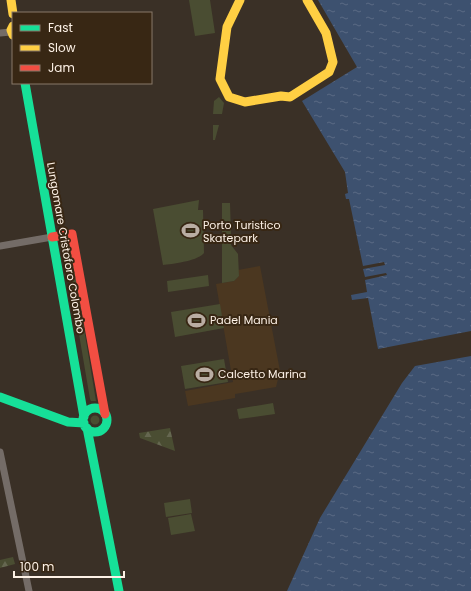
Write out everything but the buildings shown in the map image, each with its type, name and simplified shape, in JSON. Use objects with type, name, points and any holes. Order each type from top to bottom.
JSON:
[{"type":"street","points":[[11,0],[13,12]]},
{"type":"street","points":[[240,0],[227,27],[220,79],[229,97],[245,102],[281,96],[290,97],[329,72],[333,62],[326,33],[307,0]]},
{"type":"street","points":[[0,33],[12,31]]},
{"type":"street","name":"Lungomare Cristoforo Colombo","points":[[25,84],[85,423],[94,456],[119,591]]},
{"type":"street","points":[[0,246],[72,234],[106,425],[100,430],[93,432],[85,423],[68,422],[0,397]]},
{"type":"street","points":[[85,423],[91,409],[99,409],[105,414]]},
{"type":"street","name":"Lungomare Cristoforo Colombo","points":[[94,456],[100,430]]},
{"type":"street","points":[[0,452],[29,591]]},
{"type":"shaded area","points":[[260,266],[280,371],[276,387],[235,394],[235,398],[188,406],[185,391],[233,382],[216,284],[234,281],[239,276],[238,270]]},
{"type":"green space","points":[[189,0],[210,0],[215,33],[195,36]]},
{"type":"green space","points":[[219,97],[224,103],[222,114],[213,114],[214,101]]},
{"type":"green space","points":[[213,125],[219,125],[215,140],[213,140]]},
{"type":"green space","points":[[199,200],[198,210],[203,210],[204,253],[201,256],[191,260],[163,265],[153,209]]},
{"type":"green space","points":[[222,203],[230,203],[231,236],[222,235]]},
{"type":"green space","points":[[222,242],[231,242],[231,245],[238,254],[239,276],[234,281],[222,283]]},
{"type":"green space","points":[[66,244],[70,245],[96,401],[91,401],[90,399],[64,246]]},
{"type":"green space","points":[[208,275],[209,286],[168,292],[167,281]]},
{"type":"green space","name":"Padel Mania","points":[[220,304],[224,328],[175,337],[171,312]]},
{"type":"green space","name":"Calcetto Marina","points":[[224,359],[228,382],[185,389],[181,366]]},
{"type":"green space","points":[[273,403],[275,414],[239,419],[237,409]]},
{"type":"green space","points":[[95,415],[100,420],[95,425],[90,420]]},
{"type":"green space","points":[[170,428],[175,451],[140,438],[139,433]]},
{"type":"green space","points":[[190,499],[192,513],[166,517],[164,503]]},
{"type":"green space","points":[[191,514],[195,531],[171,535],[168,518]]},
{"type":"green space","points":[[13,557],[15,564],[0,568],[0,560]]},
{"type":"water","points":[[318,0],[471,0],[471,331],[378,349],[368,298],[352,300],[351,295],[367,292],[365,280],[387,275],[386,273],[365,277],[363,269],[385,265],[384,262],[363,266],[349,199],[346,199],[345,194],[348,193],[345,172],[302,101],[357,67]]},
{"type":"water","points":[[471,356],[471,591],[287,591],[320,518],[402,383],[415,366]]},
{"type":"traffic: fast","points":[[25,84],[84,417]]},
{"type":"traffic: fast","points":[[0,397],[68,422],[84,423]]},
{"type":"traffic: fast","points":[[95,408],[103,412],[107,420],[103,428],[95,432],[87,428],[83,420],[87,412],[95,408]]},
{"type":"traffic: fast","points":[[87,428],[119,591]]},
{"type":"traffic: slow","points":[[11,0],[13,12]]},
{"type":"traffic: slow","points":[[240,0],[227,27],[220,79],[229,97],[245,102],[281,96],[290,97],[329,72],[333,62],[326,33],[307,0]]},
{"type":"traffic: slow","points":[[12,28],[12,32]]},
{"type":"traffic: jam","points":[[52,237],[72,234],[105,414]]},
{"type":"place","name":"Porto Turistico Skatepark","points":[[190,231]]},
{"type":"place","name":"Padel Mania","points":[[197,320]]},
{"type":"place","name":"Calcetto Marina","points":[[205,374]]}]
